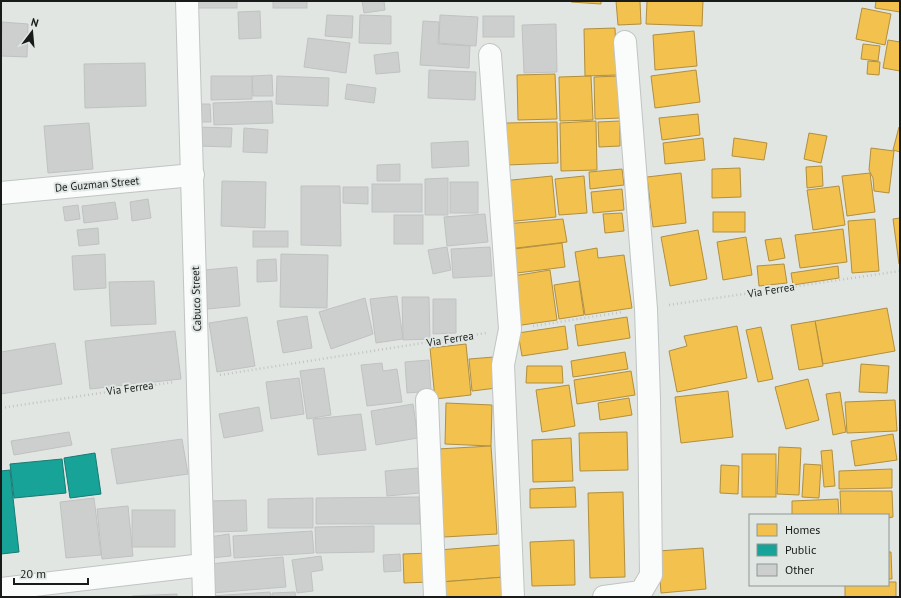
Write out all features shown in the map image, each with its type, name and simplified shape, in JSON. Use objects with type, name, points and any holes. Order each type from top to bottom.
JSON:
[{"type":"street","name":"Cabuco Street","points":[[187,1],[204,597]]},
{"type":"street","points":[[604,597],[641,592],[651,576],[649,399],[646,309],[625,42]]},
{"type":"street","points":[[490,55],[510,329],[503,366],[513,597]]},
{"type":"street","name":"De Guzman Street","points":[[1,193],[193,175]]},
{"type":"street","points":[[427,400],[435,597]]},
{"type":"street","points":[[1,589],[203,565]]},
{"type":"path","name":"Via Ferrea","points":[[1,408],[510,329],[900,271]]},
{"type":"building: Homes","points":[[601,1],[601,4],[571,2]]},
{"type":"building: Homes","points":[[616,1],[640,1],[641,24],[618,25]]},
{"type":"building: Homes","points":[[647,1],[703,1],[702,26],[646,24]]},
{"type":"building: Homes","points":[[876,1],[900,1],[900,12],[875,8]]},
{"type":"building: Homes","points":[[862,8],[891,14],[885,45],[856,39]]},
{"type":"building: Homes","points":[[615,28],[617,75],[585,76],[584,29]]},
{"type":"building: Homes","points":[[694,31],[697,66],[655,70],[653,35]]},
{"type":"building: Homes","points":[[888,40],[900,42],[900,71],[883,68]]},
{"type":"building: Homes","points":[[863,44],[880,46],[878,61],[861,59]]},
{"type":"building: Homes","points":[[868,61],[880,62],[879,75],[867,74]]},
{"type":"building: Homes","points":[[696,70],[700,102],[655,108],[651,76]]},
{"type":"building: Homes","points":[[555,74],[557,119],[518,120],[517,75]]},
{"type":"building: Homes","points":[[591,76],[593,120],[560,121],[559,77]]},
{"type":"building: Homes","points":[[620,76],[622,118],[595,119],[594,77]]},
{"type":"building: Homes","points":[[698,114],[700,135],[662,140],[659,118]]},
{"type":"building: Homes","points":[[596,121],[597,170],[561,171],[560,123]]},
{"type":"building: Homes","points":[[620,121],[620,146],[599,147],[598,122]]},
{"type":"building: Homes","points":[[557,122],[558,163],[507,165],[506,123]]},
{"type":"building: Homes","points":[[900,127],[900,152],[893,150]]},
{"type":"building: Homes","points":[[809,133],[827,136],[821,163],[804,159]]},
{"type":"building: Homes","points":[[703,138],[705,160],[665,164],[663,143]]},
{"type":"building: Homes","points":[[734,138],[767,143],[764,160],[732,156]]},
{"type":"building: Homes","points":[[871,148],[894,151],[889,193],[874,191],[873,178],[869,170]]},
{"type":"building: Homes","points":[[822,166],[823,186],[807,188],[806,167]]},
{"type":"building: Homes","points":[[740,168],[741,197],[712,198],[712,169]]},
{"type":"building: Homes","points":[[622,169],[624,185],[590,189],[589,172]]},
{"type":"building: Homes","points":[[681,173],[686,223],[653,227],[647,177]]},
{"type":"building: Homes","points":[[870,173],[875,212],[847,216],[842,176]]},
{"type":"building: Homes","points":[[552,176],[556,217],[506,222],[502,181]]},
{"type":"building: Homes","points":[[584,176],[587,213],[559,215],[555,179]]},
{"type":"building: Homes","points":[[839,186],[845,225],[813,230],[807,190]]},
{"type":"building: Homes","points":[[622,189],[624,210],[593,213],[591,192]]},
{"type":"building: Homes","points":[[713,212],[745,212],[745,232],[713,232]]},
{"type":"building: Homes","points":[[622,213],[624,231],[605,233],[603,214]]},
{"type":"building: Homes","points":[[900,218],[900,264],[899,264],[893,219]]},
{"type":"building: Homes","points":[[563,219],[567,242],[508,249],[505,224]]},
{"type":"building: Homes","points":[[875,219],[879,271],[852,273],[848,221]]},
{"type":"building: Homes","points":[[843,229],[847,262],[800,268],[795,235]]},
{"type":"building: Homes","points":[[698,230],[707,279],[670,286],[661,237]]},
{"type":"building: Homes","points":[[746,237],[752,275],[723,280],[717,242]]},
{"type":"building: Homes","points":[[781,238],[785,258],[769,261],[765,240]]},
{"type":"building: Homes","points":[[562,243],[565,267],[509,274],[506,250]]},
{"type":"building: Homes","points":[[597,248],[598,258],[624,255],[632,308],[585,315],[575,252]]},
{"type":"building: Homes","points":[[784,264],[787,283],[759,286],[757,266]]},
{"type":"building: Homes","points":[[838,266],[839,278],[793,285],[791,273]]},
{"type":"building: Homes","points":[[550,270],[557,320],[515,326],[507,277]]},
{"type":"building: Homes","points":[[579,281],[584,315],[559,319],[554,285]]},
{"type":"building: Homes","points":[[887,308],[895,351],[823,364],[815,321]]},
{"type":"building: Homes","points":[[627,317],[630,338],[578,346],[575,325]]},
{"type":"building: Homes","points":[[815,321],[823,366],[799,370],[791,325]]},
{"type":"building: Homes","points":[[565,326],[568,349],[522,356],[518,333]]},
{"type":"building: Homes","points":[[737,326],[747,378],[677,392],[669,351],[687,346],[684,336]]},
{"type":"building: Homes","points":[[761,327],[773,379],[758,382],[746,330]]},
{"type":"building: Homes","points":[[466,344],[471,395],[435,399],[430,348]]},
{"type":"building: Homes","points":[[625,352],[628,369],[573,377],[571,361]]},
{"type":"building: Homes","points":[[494,357],[497,388],[472,391],[469,359]]},
{"type":"building: Homes","points":[[861,364],[889,366],[887,393],[859,392]]},
{"type":"building: Homes","points":[[527,366],[562,366],[563,383],[526,383]]},
{"type":"building: Homes","points":[[631,371],[635,395],[577,404],[574,380]]},
{"type":"building: Homes","points":[[808,379],[819,420],[786,429],[775,387]]},
{"type":"building: Homes","points":[[569,385],[575,426],[542,432],[536,390]]},
{"type":"building: Homes","points":[[728,391],[733,437],[681,443],[675,397]]},
{"type":"building: Homes","points":[[840,392],[846,432],[833,435],[826,394]]},
{"type":"building: Homes","points":[[629,398],[632,415],[600,420],[598,403]]},
{"type":"building: Homes","points":[[895,400],[897,431],[847,433],[845,402]]},
{"type":"building: Homes","points":[[446,403],[492,405],[491,446],[445,444]]},
{"type":"building: Homes","points":[[627,432],[628,470],[580,471],[579,433]]},
{"type":"building: Homes","points":[[893,434],[897,460],[855,466],[851,441]]},
{"type":"building: Homes","points":[[571,438],[573,481],[533,482],[532,440]]},
{"type":"building: Homes","points":[[491,446],[497,534],[444,537],[438,449]]},
{"type":"building: Homes","points":[[779,447],[801,448],[799,495],[777,494]]},
{"type":"building: Homes","points":[[832,450],[835,486],[824,487],[821,451]]},
{"type":"building: Homes","points":[[742,454],[776,454],[776,497],[742,497]]},
{"type":"building: Homes","points":[[804,464],[821,465],[819,498],[802,497]]},
{"type":"building: Homes","points":[[721,465],[739,466],[738,494],[720,493]]},
{"type":"building: Homes","points":[[892,469],[892,488],[839,489],[839,471]]},
{"type":"building: Homes","points":[[575,487],[576,507],[530,508],[530,489]]},
{"type":"building: Homes","points":[[840,491],[892,491],[893,517],[889,518],[889,514],[841,514]]},
{"type":"building: Homes","points":[[623,492],[625,577],[590,578],[588,493]]},
{"type":"building: Homes","points":[[838,499],[839,514],[792,514],[792,501]]},
{"type":"building: Homes","points":[[574,540],[575,585],[532,586],[530,542]]},
{"type":"building: Homes","points":[[501,545],[504,577],[441,582],[439,550]]},
{"type":"building: Homes","points":[[703,548],[706,589],[661,593],[658,551]]},
{"type":"building: Homes","points":[[889,552],[891,552],[892,579],[889,579]]},
{"type":"building: Homes","points":[[430,553],[430,582],[404,583],[403,554]]},
{"type":"building: Homes","points":[[504,577],[505,597],[442,597],[441,582]]},
{"type":"building: Homes","points":[[889,582],[896,582],[896,597],[845,597],[845,586],[889,586]]},
{"type":"building: Public","points":[[95,453],[101,494],[70,498],[64,458]]},
{"type":"building: Public","points":[[62,459],[66,493],[14,498],[10,464]]},
{"type":"building: Public","points":[[10,470],[19,552],[1,554],[1,471]]},
{"type":"building: Other","points":[[195,1],[237,1],[237,8],[195,8]]},
{"type":"building: Other","points":[[273,1],[307,1],[307,8],[273,8]]},
{"type":"building: Other","points":[[362,1],[384,1],[385,10],[364,13]]},
{"type":"building: Other","points":[[260,11],[261,38],[239,39],[238,12]]},
{"type":"building: Other","points":[[327,15],[353,16],[352,38],[325,36]]},
{"type":"building: Other","points":[[360,15],[391,16],[391,44],[359,43]]},
{"type":"building: Other","points":[[440,15],[478,17],[476,46],[439,43]]},
{"type":"building: Other","points":[[483,16],[514,16],[514,37],[483,37]]},
{"type":"building: Other","points":[[423,21],[439,22],[438,44],[470,46],[469,68],[420,65]]},
{"type":"building: Other","points":[[2,22],[28,24],[27,57],[1,56]]},
{"type":"building: Other","points":[[556,24],[557,72],[524,73],[522,25]]},
{"type":"building: Other","points":[[308,38],[350,43],[346,73],[304,67]]},
{"type":"building: Other","points":[[398,52],[400,72],[376,74],[374,55]]},
{"type":"building: Other","points":[[145,63],[146,106],[85,108],[84,64]]},
{"type":"building: Other","points":[[429,70],[476,72],[475,100],[428,98]]},
{"type":"building: Other","points":[[272,75],[273,96],[253,96],[252,76]]},
{"type":"building: Other","points":[[211,76],[252,76],[252,99],[211,100]]},
{"type":"building: Other","points":[[277,76],[329,78],[328,106],[276,104]]},
{"type":"building: Other","points":[[347,84],[376,88],[374,103],[345,99]]},
{"type":"building: Other","points":[[272,101],[273,123],[214,125],[213,103]]},
{"type":"building: Other","points":[[197,104],[210,104],[211,122],[197,122]]},
{"type":"building: Other","points":[[89,123],[93,169],[48,173],[44,126]]},
{"type":"building: Other","points":[[197,127],[232,128],[231,147],[197,146]]},
{"type":"building: Other","points":[[244,128],[268,130],[267,153],[243,152]]},
{"type":"building: Other","points":[[468,141],[469,166],[432,168],[431,143]]},
{"type":"building: Other","points":[[400,164],[400,181],[377,181],[377,165]]},
{"type":"building: Other","points":[[448,178],[448,215],[425,215],[425,179]]},
{"type":"building: Other","points":[[222,181],[266,182],[265,228],[221,226]]},
{"type":"building: Other","points":[[450,182],[478,182],[478,213],[450,213]]},
{"type":"building: Other","points":[[372,184],[422,184],[422,212],[372,212]]},
{"type":"building: Other","points":[[301,186],[340,186],[341,246],[301,245]]},
{"type":"building: Other","points":[[343,187],[368,187],[368,204],[343,203]]},
{"type":"building: Other","points":[[148,199],[151,218],[132,221],[130,202]]},
{"type":"building: Other","points":[[115,202],[118,219],[84,223],[82,206]]},
{"type":"building: Other","points":[[78,205],[80,219],[65,221],[63,207]]},
{"type":"building: Other","points":[[485,214],[488,242],[447,246],[444,217]]},
{"type":"building: Other","points":[[394,215],[423,215],[423,244],[394,244]]},
{"type":"building: Other","points":[[98,228],[99,244],[79,246],[77,230]]},
{"type":"building: Other","points":[[253,231],[288,231],[288,247],[253,247]]},
{"type":"building: Other","points":[[447,247],[451,270],[433,274],[428,250]]},
{"type":"building: Other","points":[[490,247],[492,276],[453,278],[451,249]]},
{"type":"building: Other","points":[[105,254],[106,288],[74,290],[72,256]]},
{"type":"building: Other","points":[[281,254],[328,255],[327,308],[280,307]]},
{"type":"building: Other","points":[[276,259],[277,281],[257,282],[257,260]]},
{"type":"building: Other","points":[[237,267],[240,306],[207,309],[204,270]]},
{"type":"building: Other","points":[[154,281],[156,324],[111,326],[109,282]]},
{"type":"building: Other","points":[[397,296],[403,339],[376,343],[370,299]]},
{"type":"building: Other","points":[[402,297],[429,297],[430,339],[403,340]]},
{"type":"building: Other","points":[[365,298],[373,334],[331,349],[319,312]]},
{"type":"building: Other","points":[[433,299],[456,299],[456,333],[433,334]]},
{"type":"building: Other","points":[[307,316],[312,348],[283,353],[277,321]]},
{"type":"building: Other","points":[[247,317],[255,366],[217,372],[209,323]]},
{"type":"building: Other","points":[[175,331],[181,379],[90,389],[85,341]]},
{"type":"building: Other","points":[[55,343],[62,384],[1,394],[1,352]]},
{"type":"building: Other","points":[[429,360],[431,391],[407,393],[405,362]]},
{"type":"building: Other","points":[[382,363],[383,371],[397,369],[402,402],[367,406],[361,365]]},
{"type":"building: Other","points":[[324,368],[331,415],[307,419],[300,371]]},
{"type":"building: Other","points":[[299,378],[304,414],[271,419],[266,382]]},
{"type":"building: Other","points":[[413,404],[418,438],[376,445],[371,411]]},
{"type":"building: Other","points":[[259,407],[263,431],[224,438],[219,414]]},
{"type":"building: Other","points":[[361,414],[366,450],[318,455],[313,419]]},
{"type":"building: Other","points":[[69,432],[72,445],[14,455],[11,441]]},
{"type":"building: Other","points":[[182,439],[188,474],[117,484],[111,449]]},
{"type":"building: Other","points":[[418,468],[420,493],[387,496],[385,471]]},
{"type":"building: Other","points":[[419,497],[420,524],[316,524],[316,498]]},
{"type":"building: Other","points":[[94,498],[101,555],[66,558],[60,502]]},
{"type":"building: Other","points":[[313,498],[313,528],[268,528],[268,499]]},
{"type":"building: Other","points":[[246,500],[247,531],[211,532],[210,501]]},
{"type":"building: Other","points":[[128,506],[133,556],[102,559],[97,509]]},
{"type":"building: Other","points":[[132,510],[175,510],[175,547],[132,547]]},
{"type":"building: Other","points":[[374,526],[374,552],[316,553],[315,527]]},
{"type":"building: Other","points":[[312,531],[314,553],[234,558],[233,536]]},
{"type":"building: Other","points":[[229,534],[231,556],[211,558],[209,537]]},
{"type":"building: Other","points":[[400,554],[401,571],[384,572],[383,555]]},
{"type":"building: Other","points":[[321,556],[323,570],[311,572],[313,591],[297,593],[292,560]]},
{"type":"building: Other","points":[[283,557],[286,587],[212,593],[209,564]]},
{"type":"building: Other","points":[[270,592],[271,597],[211,597],[211,596]]},
{"type":"building: Other","points":[[295,592],[296,597],[272,597],[272,593]]},
{"type":"building: Other","points":[[177,594],[177,597],[132,597],[132,596]]}]
